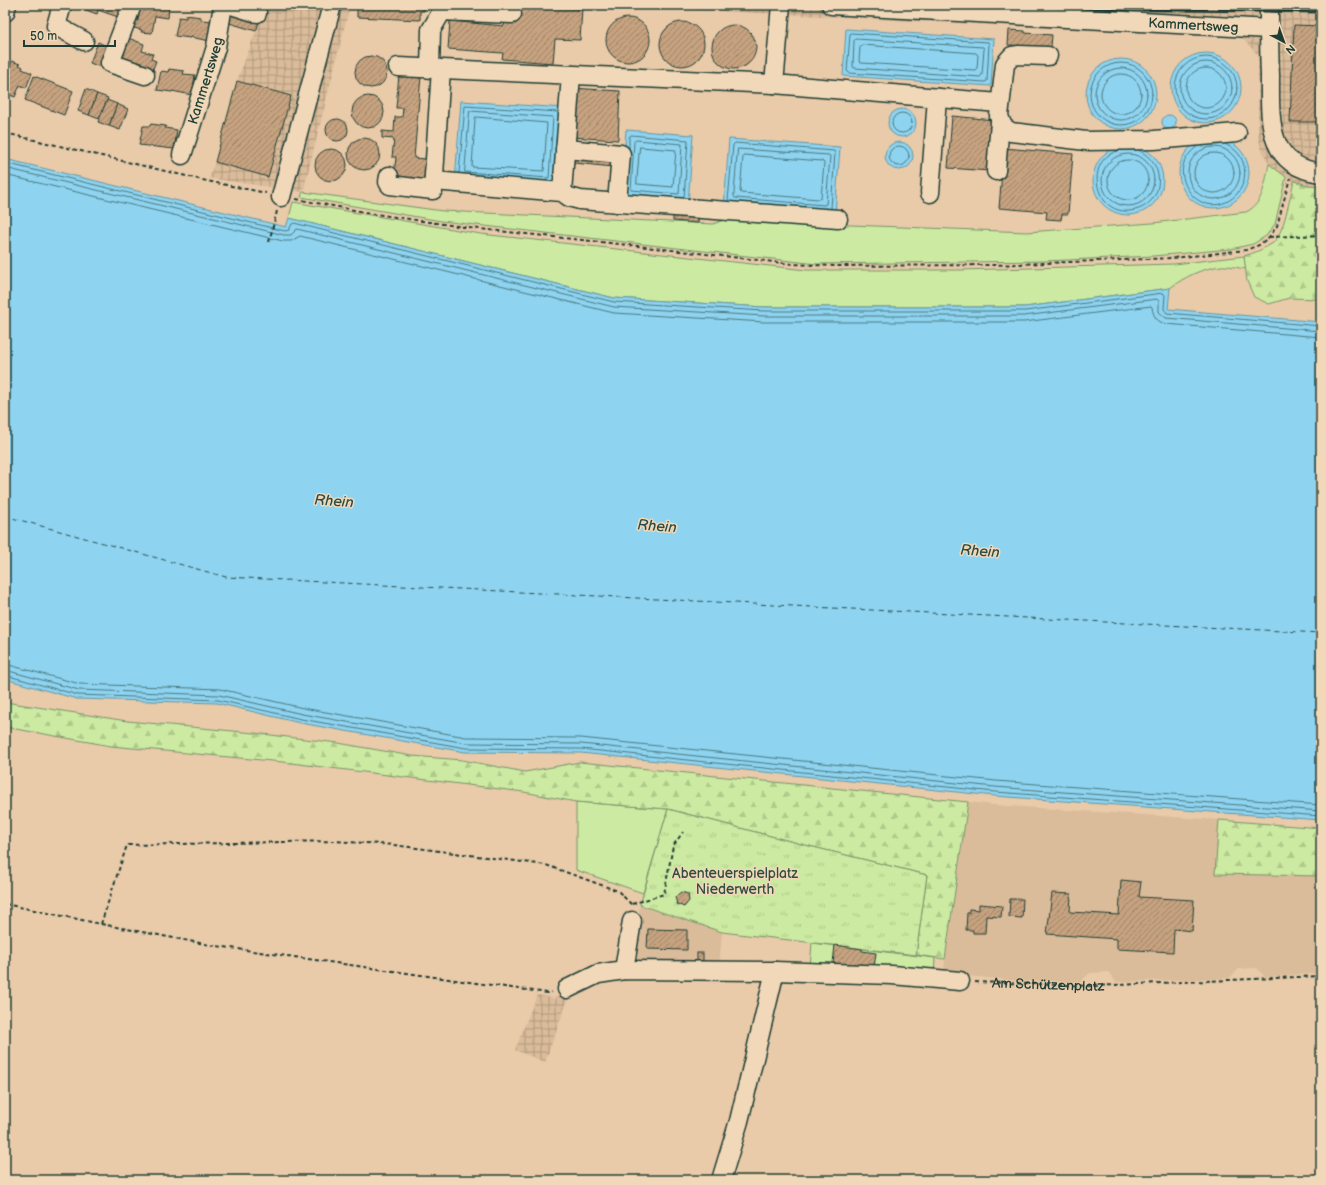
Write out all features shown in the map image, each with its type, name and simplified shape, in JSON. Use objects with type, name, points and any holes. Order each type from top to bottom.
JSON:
[{"type":"street","points":[[5,12],[7,5]]},
{"type":"street","points":[[62,5],[56,26],[84,41]]},
{"type":"street","points":[[132,5],[110,63],[145,75]]},
{"type":"street","name":"Kammertsweg","points":[[182,155],[216,48],[223,5]]},
{"type":"street","points":[[231,5],[257,13]]},
{"type":"street","points":[[281,197],[332,5]]},
{"type":"street","points":[[774,84],[781,5]]},
{"type":"street","name":"Kammertsweg","points":[[831,5],[1269,29]]},
{"type":"street","points":[[1269,5],[1270,120],[1275,139],[1283,154],[1295,166],[1308,172],[1321,173]]},
{"type":"street","points":[[389,176],[388,182],[390,185],[433,190],[436,69],[432,30],[442,8],[512,14]]},
{"type":"street","points":[[1048,56],[1012,56],[1005,64],[998,116],[1002,127],[1011,132],[1086,141],[1154,140],[1237,133]]},
{"type":"street","points":[[398,67],[774,84],[999,103]]},
{"type":"street","points":[[562,192],[571,75]]},
{"type":"street","points":[[930,193],[937,98]]},
{"type":"street","points":[[996,171],[1000,122]]},
{"type":"street","points":[[565,149],[621,154],[617,203]]},
{"type":"street","points":[[434,182],[562,192],[569,197],[580,200],[838,219]]},
{"type":"street","points":[[624,970],[632,912]]},
{"type":"street","points":[[567,988],[598,974],[624,970],[775,971],[892,975],[960,980]]},
{"type":"street","points":[[721,1180],[739,1121],[775,971]]},
{"type":"path","points":[[5,133],[200,180],[281,197],[375,214],[470,228],[792,264],[834,266],[994,265],[1173,258],[1246,250],[1259,245],[1269,237],[1277,226],[1288,182],[1295,166]]},
{"type":"path","points":[[269,242],[281,197]]},
{"type":"path","points":[[1269,237],[1321,235]]},
{"type":"path","points":[[101,924],[127,844],[335,841],[394,844],[546,865],[618,891],[632,912],[664,894],[673,846],[683,832]]},
{"type":"path","points":[[5,904],[210,945],[547,993],[567,988]]},
{"type":"path","name":"Am Schützenplatz","points":[[960,980],[993,983],[1092,986],[1321,976]]},
{"type":"shaded area","points":[[264,5],[350,5],[303,192],[209,178],[215,162],[237,81]]},
{"type":"shaded area","points":[[608,5],[1321,5],[1321,186],[1307,185],[1291,180],[1269,164],[1261,148],[1258,135],[1258,55],[1242,38]]},
{"type":"shaded area","points":[[968,802],[1219,820],[1215,874],[1321,876],[1321,973],[1265,977],[1257,968],[1239,969],[1229,978],[1116,982],[1108,972],[1090,973],[1080,982],[1019,981],[968,976],[967,973],[944,969]]},
{"type":"shaded area","points":[[640,905],[722,932],[719,968],[637,967],[631,959]]},
{"type":"shaded area","points":[[571,991],[545,1062],[515,1050],[537,995],[554,998]]},
{"type":"green space","points":[[1269,164],[1286,177],[1275,224],[1266,236],[1253,244],[1231,249],[1153,256],[1045,261],[817,264],[441,221],[301,197],[303,192],[443,211],[713,224],[724,220],[1027,232],[1153,223],[1246,212],[1257,204],[1260,198],[1265,185]]},
{"type":"green space","points":[[1294,181],[1307,185],[1321,186],[1321,299],[1289,298],[1269,304],[1254,297],[1247,281],[1244,256],[1266,247],[1273,243],[1277,238],[1283,223]]},
{"type":"green space","points":[[293,202],[481,234],[806,270],[961,270],[1174,264],[1244,256],[1246,269],[1227,266],[1214,267],[1181,280],[1170,288],[1025,307],[764,307],[614,298],[289,218]]},
{"type":"green space","points":[[5,702],[127,721],[254,733],[338,743],[412,756],[462,760],[525,772],[580,762],[968,802],[945,959],[916,955],[927,875],[668,809],[576,802],[524,792],[283,762],[111,746],[5,727]]},
{"type":"green space","points":[[576,802],[668,809],[643,893],[576,870]]},
{"type":"green space","name":"Abenteuerspielplatz Niederwerth","points":[[668,809],[927,875],[916,955],[722,932],[640,905]]},
{"type":"green space","points":[[1219,820],[1321,828],[1321,876],[1215,874]]},
{"type":"green space","points":[[812,943],[935,958],[934,973],[810,967]]},
{"type":"water","points":[[846,29],[994,39],[991,86],[843,76]]},
{"type":"water","points":[[1206,53],[1219,56],[1231,63],[1238,75],[1241,88],[1238,101],[1231,113],[1219,120],[1206,123],[1193,120],[1181,113],[1174,101],[1171,88],[1174,75],[1181,63],[1193,56]]},
{"type":"water","points":[[1121,59],[1134,62],[1146,69],[1153,81],[1156,94],[1153,107],[1146,119],[1134,126],[1121,129],[1108,126],[1096,119],[1089,107],[1086,94],[1089,81],[1096,69],[1108,62]]},
{"type":"water","points":[[461,101],[564,108],[558,188],[455,181]]},
{"type":"water","points":[[902,109],[908,110],[912,113],[915,117],[915,129],[912,133],[908,136],[902,137],[896,136],[892,133],[889,129],[888,123],[889,117],[892,113],[896,110]]},
{"type":"water","points":[[1166,115],[1172,115],[1176,119],[1176,125],[1172,129],[1166,129],[1162,125],[1162,119]]},
{"type":"water","points":[[626,130],[693,135],[688,204],[621,199]]},
{"type":"water","points":[[1214,138],[1227,141],[1239,148],[1246,160],[1249,173],[1246,186],[1239,198],[1227,205],[1214,208],[1201,205],[1189,198],[1182,186],[1179,173],[1182,160],[1189,148],[1201,141]]},
{"type":"water","points":[[729,139],[840,147],[835,215],[724,207]]},
{"type":"water","points":[[899,142],[905,143],[909,146],[912,150],[912,162],[909,166],[905,169],[899,170],[893,169],[889,166],[886,162],[885,156],[886,150],[889,146],[893,143]]},
{"type":"water","points":[[1128,145],[1141,148],[1153,155],[1160,167],[1163,180],[1160,193],[1153,205],[1141,212],[1128,215],[1115,212],[1103,205],[1096,193],[1093,180],[1096,167],[1103,155],[1115,148]]},
{"type":"water","name":"Rhein","points":[[5,159],[286,227],[289,218],[614,298],[764,307],[1025,307],[1170,288],[1168,309],[1321,322],[1321,820],[995,796],[581,753],[465,752],[300,723],[217,703],[77,699],[5,679]]},
{"type":"building","points":[[72,5],[100,5],[97,14]]},
{"type":"building","points":[[100,5],[129,5],[124,19],[98,10]]},
{"type":"building","points":[[140,5],[169,5],[168,18],[155,16],[152,33],[141,32],[142,30],[134,28],[135,20],[138,21]]},
{"type":"building","points":[[357,5],[424,5],[424,11],[420,11],[420,20],[357,17]]},
{"type":"building","points":[[515,5],[582,9],[580,40],[555,39],[553,63],[502,59],[503,53],[448,49],[450,21],[504,26],[505,20],[514,20]]},
{"type":"building","points":[[229,12],[259,22],[256,31],[226,22]]},
{"type":"building","points":[[186,15],[201,17],[201,20],[213,21],[210,41],[175,36],[179,17],[186,18]]},
{"type":"building","points":[[624,18],[632,18],[644,24],[650,36],[650,44],[644,56],[632,62],[624,62],[612,56],[606,44],[606,36],[612,24]]},
{"type":"building","points":[[678,22],[686,22],[698,28],[704,40],[704,48],[698,60],[686,66],[678,66],[666,60],[660,48],[660,40],[666,28]]},
{"type":"building","points":[[730,25],[738,25],[750,31],[756,43],[756,51],[750,63],[738,69],[730,69],[718,63],[712,51],[712,43],[718,31]]},
{"type":"building","points":[[1294,25],[1321,26],[1321,122],[1290,122]]},
{"type":"building","points":[[1009,30],[1052,35],[1051,47],[1044,47],[1044,53],[1029,52],[1030,46],[1008,45]]},
{"type":"building","points":[[123,36],[144,44],[142,51],[153,54],[151,59],[156,61],[152,71],[122,61],[125,51],[119,49]]},
{"type":"building","points":[[98,42],[109,47],[100,67],[90,63]]},
{"type":"building","points":[[368,56],[374,56],[383,60],[387,72],[383,84],[374,88],[368,88],[359,84],[355,75],[355,69],[359,60]]},
{"type":"building","points":[[12,61],[20,64],[19,65],[23,67],[22,69],[32,73],[26,88],[20,85],[15,97],[5,93],[5,69],[9,70]]},
{"type":"building","points":[[169,69],[184,71],[183,74],[195,75],[192,95],[157,90],[161,71],[168,72]]},
{"type":"building","points":[[399,74],[421,76],[414,158],[426,159],[424,179],[394,177],[396,157],[392,157],[394,139],[382,138],[382,131],[394,132],[395,117],[402,117],[403,108],[396,108]]},
{"type":"building","points":[[34,76],[73,91],[64,115],[25,100]]},
{"type":"building","points":[[237,81],[291,96],[268,177],[215,162]]},
{"type":"building","points":[[572,88],[620,91],[618,140],[570,137]]},
{"type":"building","points":[[86,89],[97,94],[89,115],[78,111]]},
{"type":"building","points":[[97,94],[108,98],[99,119],[89,115]]},
{"type":"building","points":[[365,96],[371,96],[380,100],[384,112],[380,124],[371,128],[365,128],[356,124],[352,115],[352,109],[356,100]]},
{"type":"building","points":[[107,100],[117,104],[109,126],[98,122]]},
{"type":"building","points":[[117,104],[128,109],[120,130],[109,126]]},
{"type":"building","points":[[952,116],[994,120],[990,171],[948,168]]},
{"type":"building","points":[[337,119],[345,122],[348,130],[345,138],[337,141],[329,138],[326,130],[329,122]]},
{"type":"building","points":[[151,124],[166,126],[165,128],[177,130],[174,149],[139,145],[143,126],[150,126]]},
{"type":"building","points":[[361,138],[367,138],[376,142],[380,154],[376,166],[367,170],[361,170],[352,166],[348,157],[348,151],[352,142]]},
{"type":"building","points":[[1004,148],[1073,154],[1068,214],[1062,214],[1061,220],[1046,219],[1047,212],[999,208]]},
{"type":"building","points":[[328,149],[334,149],[343,153],[347,165],[343,177],[334,181],[328,181],[319,177],[315,168],[315,162],[319,153]]},
{"type":"building","points":[[575,154],[614,158],[613,167],[574,163]]},
{"type":"building","points":[[673,211],[699,212],[698,223],[673,221]]},
{"type":"building","points":[[1121,880],[1141,882],[1139,897],[1194,900],[1192,931],[1174,929],[1173,952],[1117,949],[1117,939],[1047,934],[1052,893],[1071,894],[1070,912],[1119,915]]},
{"type":"building","points":[[681,892],[688,894],[689,901],[684,907],[677,904],[675,897]]},
{"type":"building","points":[[1010,899],[1023,899],[1022,918],[1009,917]]},
{"type":"building","points":[[979,904],[1002,906],[1001,917],[986,916],[985,933],[973,933],[973,930],[966,930],[967,913],[969,913],[969,909],[979,910]]},
{"type":"building","points":[[648,929],[687,930],[687,950],[647,949]]},
{"type":"building","points":[[835,945],[862,949],[862,951],[876,953],[874,968],[833,963]]},
{"type":"building","points":[[697,953],[703,953],[703,961],[697,961]]},
{"type":"ferry route","points":[[5,516],[226,577],[1321,633]]},
{"type":"railway","points":[[1035,5],[1121,9],[1321,12]]}]
